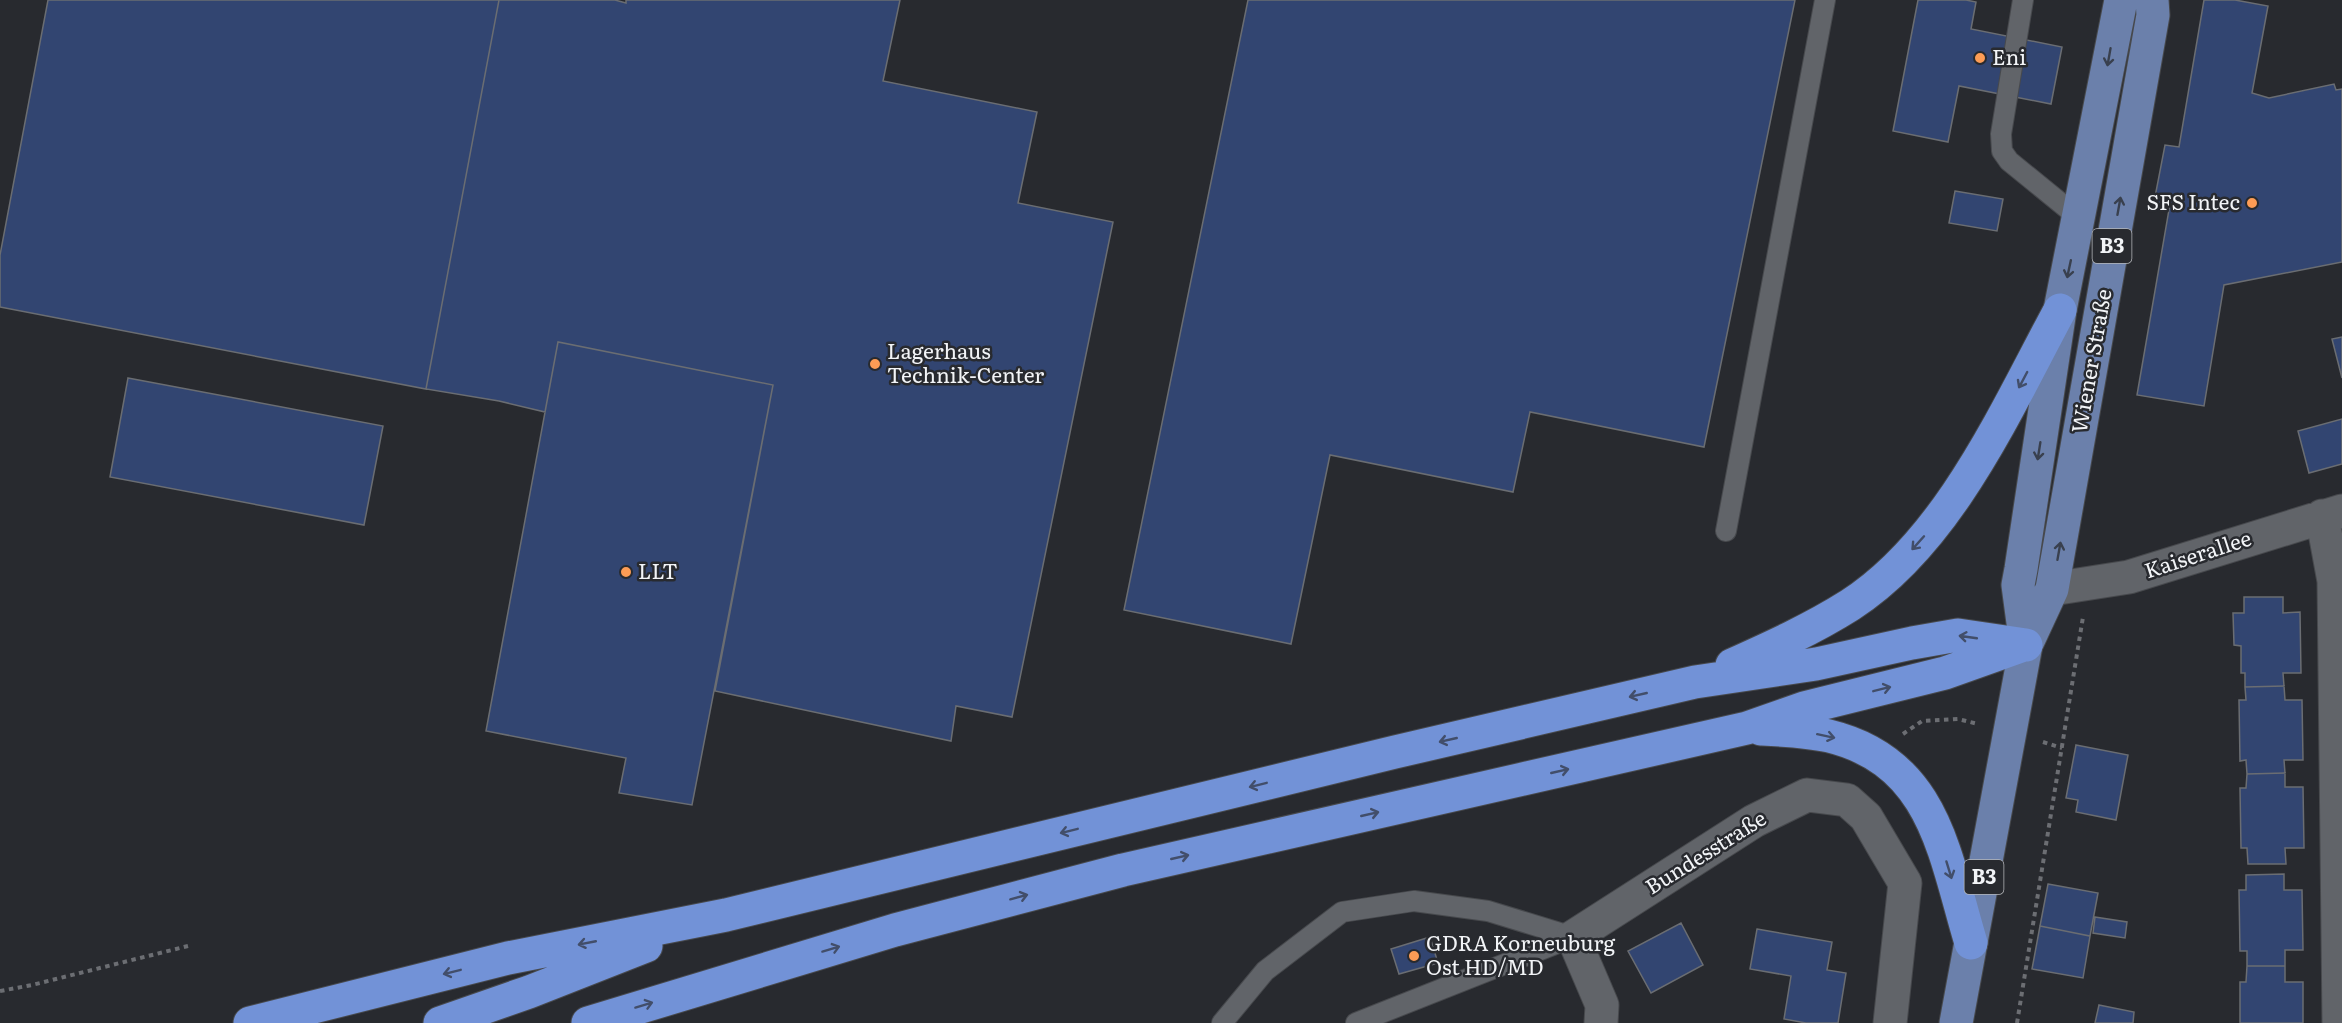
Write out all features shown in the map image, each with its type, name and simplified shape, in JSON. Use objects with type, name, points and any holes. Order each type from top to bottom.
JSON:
[{"type":"highway","points":[[1695,682],[1797,635],[1851,604],[1894,570],[1934,525],[1969,477],[2060,310]]},
{"type":"highway","points":[[250,1023],[508,958],[726,915],[1395,752],[1695,682],[1816,664],[1958,635],[2026,645]]},
{"type":"highway","points":[[588,1023],[895,930],[1111,873],[1747,729],[1804,708],[1945,673],[2026,645]]},
{"type":"highway","points":[[1747,729],[1799,731],[1856,744],[1881,758],[1906,778],[1924,802],[1936,829],[1971,943]]},
{"type":"highway","points":[[440,1023],[529,992],[726,915]]},
{"type":"main road","name":"Wiener Straße","points":[[2026,645],[2018,585],[2060,310],[2121,0]]},
{"type":"main road","name":"Wiener Straße","points":[[1956,1023],[2026,645],[2052,589],[2153,15],[2152,0]]},
{"type":"street","name":"Kaiserallee","points":[[2052,589],[2129,577],[2332,513]]},
{"type":"street","points":[[2332,513],[2339,1023]]},
{"type":"street","name":"Bundesstraße","points":[[1573,937],[1754,820],[1807,795],[1846,800],[1866,817],[1905,883],[1890,1023]]},
{"type":"street","points":[[1573,937],[1602,1005],[1602,1023]]},
{"type":"lane","points":[[1726,531],[1825,0]]},
{"type":"lane","points":[[2023,0],[2001,134],[2002,151],[2009,161],[2079,218]]},
{"type":"lane","points":[[1222,1023],[1265,971],[1342,912],[1414,901],[1488,911],[1573,937]]},
{"type":"lane","points":[[1356,1023],[1573,937]]},
{"type":"path","points":[[2017,1023],[2088,584]]},
{"type":"path","points":[[1881,758],[1898,737],[1922,720],[1958,719],[2062,748]]},
{"type":"path","points":[[0,991],[188,946]]},
{"type":"building","points":[[48,0],[499,0],[426,389],[0,307],[0,255]]},
{"type":"building","name":"Lagerhaus Technik-Center","points":[[499,0],[615,0],[626,3],[626,0],[900,0],[883,81],[1037,112],[1018,203],[1113,222],[1012,717],[956,706],[951,741],[715,691],[773,385],[558,342],[545,412],[499,401],[426,389]]},
{"type":"building","points":[[1248,0],[1795,0],[1704,447],[1530,412],[1513,492],[1330,455],[1291,644],[1124,610]]},
{"type":"building","points":[[1918,0],[1976,2],[1971,29],[2062,47],[2051,104],[1959,86],[1948,142],[1893,131]]},
{"type":"building","name":"SFS Intec","points":[[2204,0],[2235,0],[2268,6],[2252,93],[2269,98],[2334,84],[2336,90],[2342,89],[2342,262],[2224,285],[2204,406],[2137,395],[2170,204],[2154,202],[2165,145],[2179,147]]},
{"type":"building","points":[[1955,191],[2003,199],[1997,231],[1949,223]]},
{"type":"building","points":[[2342,337],[2342,378],[2332,339]]},
{"type":"building","name":"LLT","points":[[558,342],[773,385],[692,805],[619,793],[626,758],[486,731]]},
{"type":"building","points":[[128,378],[383,426],[364,525],[110,477]]},
{"type":"building","points":[[2342,419],[2342,464],[2309,473],[2298,431]]},
{"type":"building","points":[[2244,597],[2283,597],[2283,613],[2300,612],[2301,673],[2283,673],[2284,686],[2245,687],[2245,673],[2241,673],[2241,646],[2234,645],[2233,613],[2244,613]]},
{"type":"building","points":[[2284,686],[2285,700],[2302,700],[2303,760],[2284,760],[2285,773],[2247,774],[2246,760],[2240,761],[2239,700],[2246,700],[2245,687]]},
{"type":"building","points":[[2076,745],[2128,755],[2116,820],[2076,812],[2078,800],[2066,798]]},
{"type":"building","points":[[2285,773],[2285,787],[2303,787],[2304,848],[2285,848],[2286,864],[2248,864],[2247,848],[2241,848],[2240,788],[2246,788],[2247,774]]},
{"type":"building","points":[[2284,874],[2284,890],[2302,890],[2303,950],[2285,950],[2285,966],[2247,966],[2247,951],[2240,951],[2239,890],[2246,890],[2246,875]]},
{"type":"building","points":[[2048,884],[2098,893],[2090,936],[2040,926]]},
{"type":"building","points":[[2095,917],[2127,922],[2125,938],[2093,933]]},
{"type":"building","points":[[1681,923],[1703,965],[1651,993],[1628,951]]},
{"type":"building","points":[[2040,926],[2090,936],[2083,978],[2032,969]]},
{"type":"building","points":[[1757,929],[1832,942],[1827,970],[1846,973],[1838,1023],[1806,1023],[1784,1019],[1791,976],[1750,969]]},
{"type":"building","name":"GDRA Korneuburg Ost HD/MD","points":[[1430,937],[1438,963],[1399,974],[1391,949]]},
{"type":"building","points":[[2247,966],[2285,966],[2285,982],[2303,982],[2303,1023],[2240,1023],[2240,982],[2246,982]]},
{"type":"building","points":[[2099,1005],[2134,1012],[2133,1023],[2095,1023]]},
{"type":"place","name":"Eni","points":[[1980,58]]},
{"type":"place","name":"SFS Intec","points":[[2252,203]]},
{"type":"place","name":"Lagerhaus Technik-Center","points":[[875,364]]},
{"type":"place","name":"LLT","points":[[626,572]]},
{"type":"place","name":"GDRA Korneuburg Ost HD/MD","points":[[1414,956]]}]
